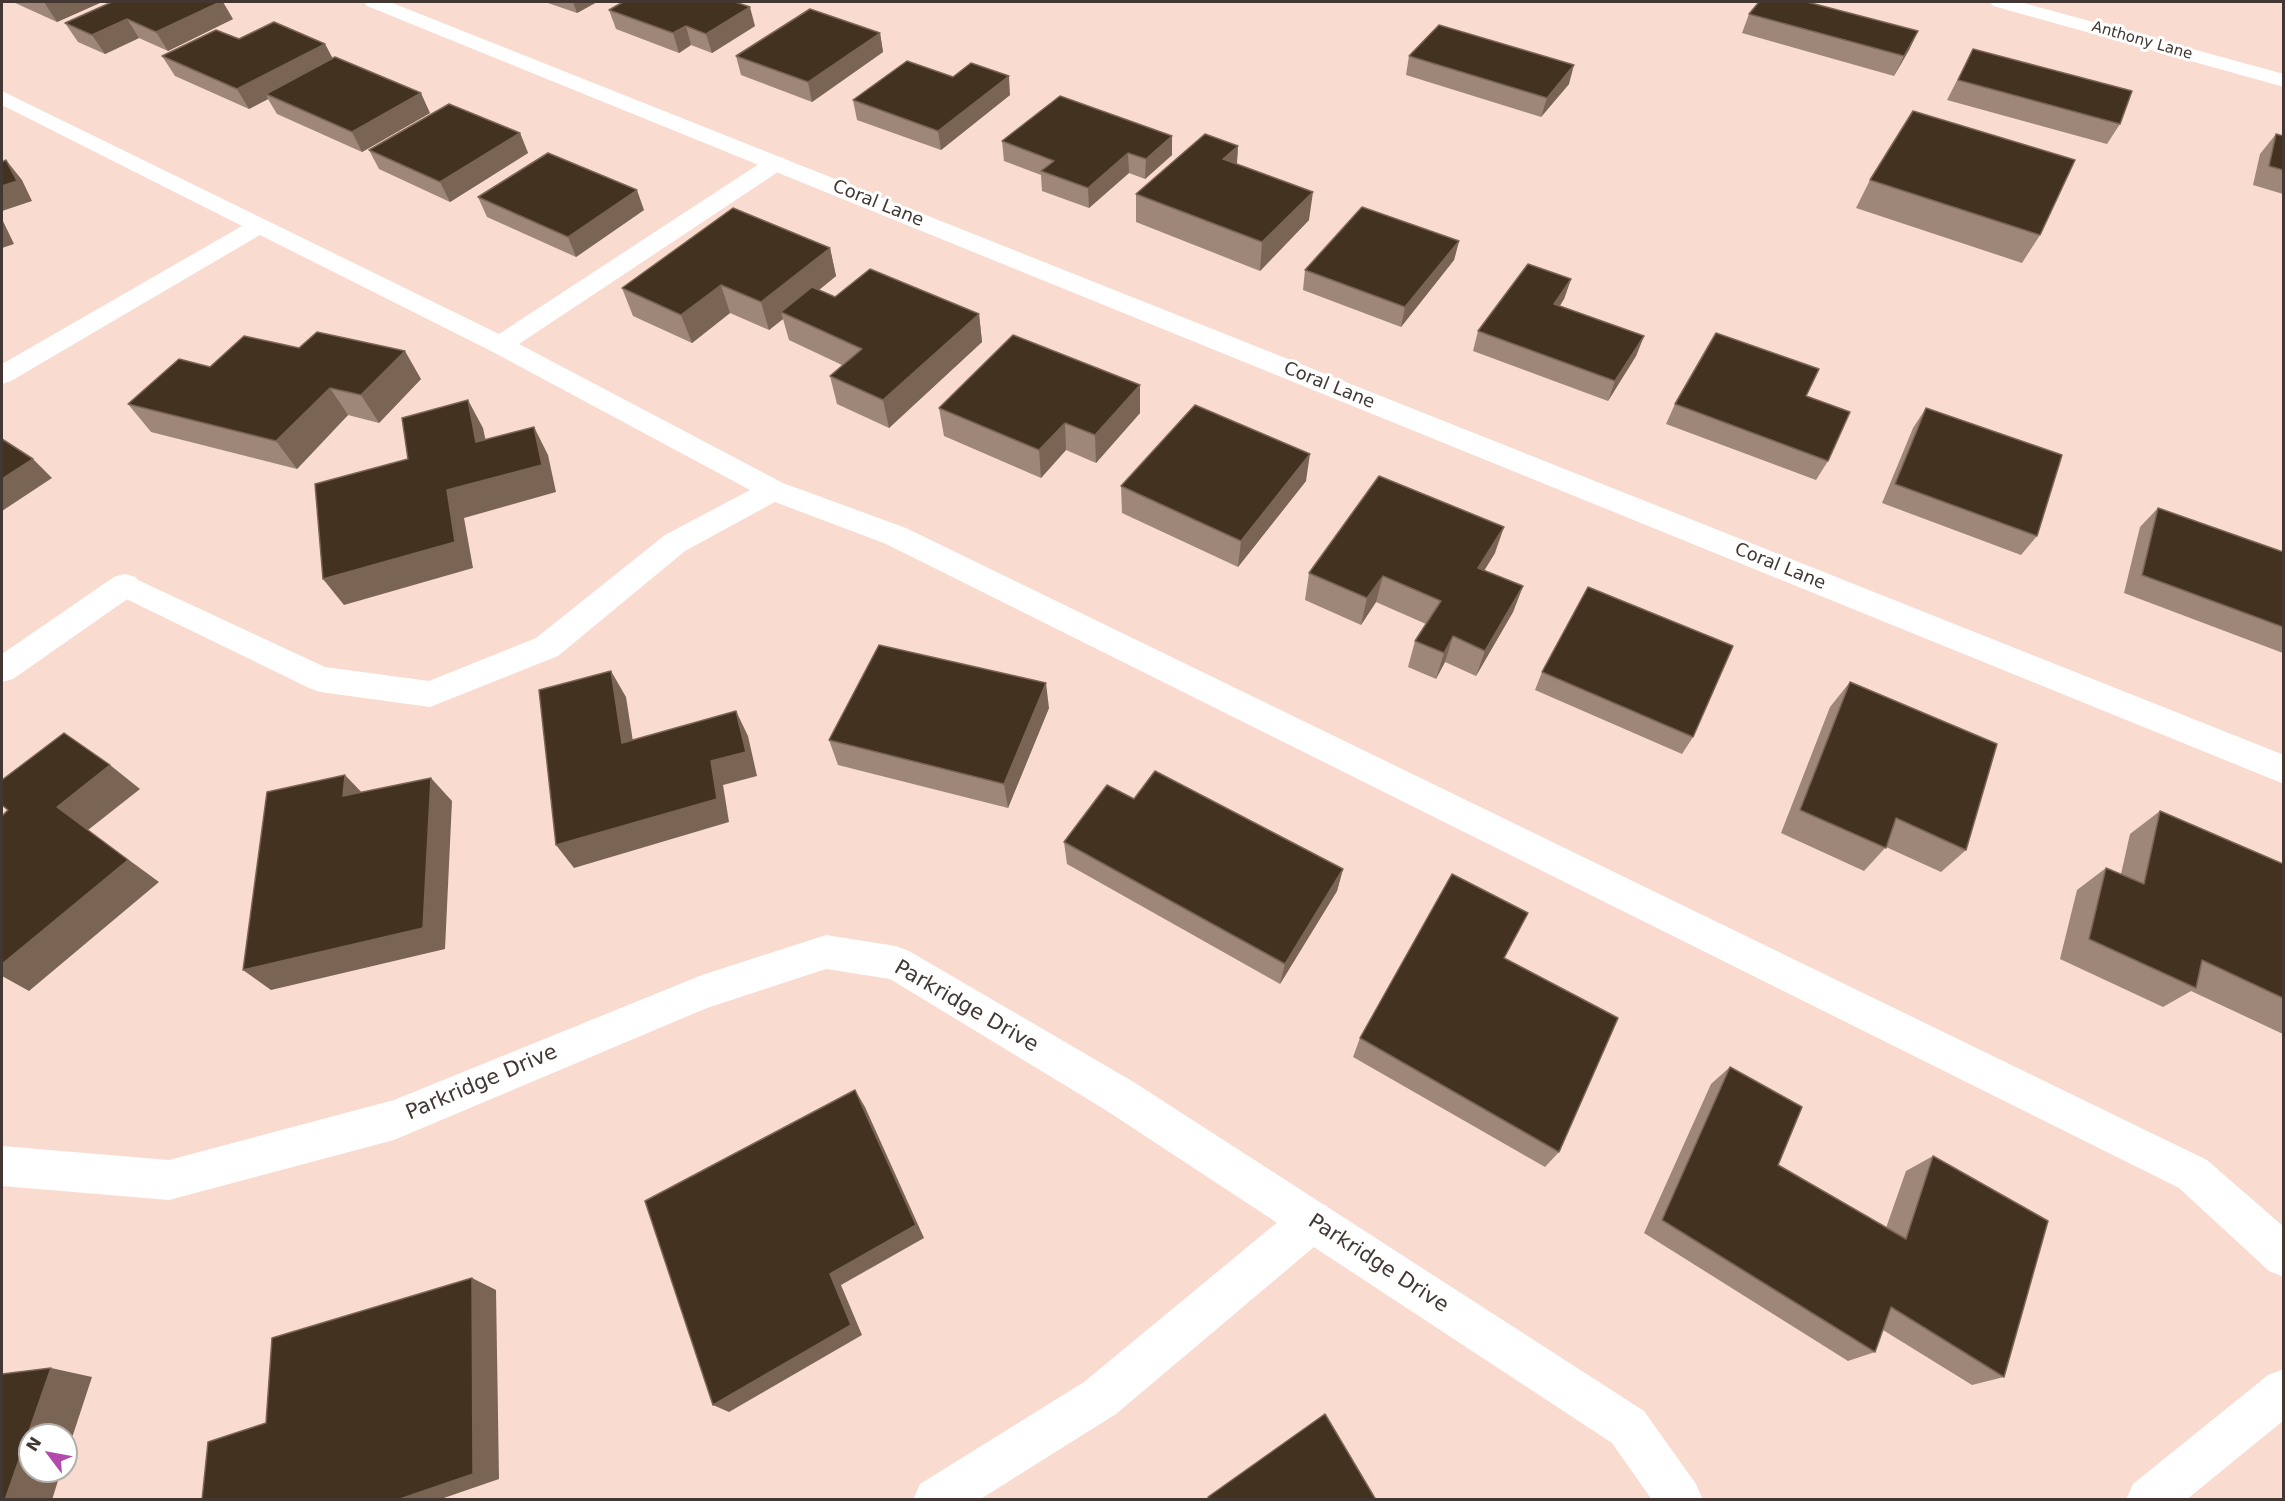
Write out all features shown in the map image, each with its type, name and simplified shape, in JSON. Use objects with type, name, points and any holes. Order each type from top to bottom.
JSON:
[{"type":"street","name":"Coral Lane","points":[[374,2],[2283,770]]},
{"type":"street","name":"Anthony Lane","points":[[2000,2],[2283,81]]},
{"type":"street","points":[[2,98],[500,345],[773,490],[896,536],[2193,1174],[2283,1256]]},
{"type":"street","points":[[500,345],[776,163]]},
{"type":"street","points":[[2,375],[259,226]]},
{"type":"street","points":[[2,670],[125,585],[320,679],[430,694],[547,647],[675,543],[773,490]]},
{"type":"street","name":"Parkridge Drive","points":[[2,1166],[169,1180],[394,1119],[702,992],[826,952],[896,963],[1118,1095],[1628,1427],[1680,1500]]},
{"type":"street","points":[[936,1500],[1100,1398],[1312,1221]]},
{"type":"street","points":[[2149,1500],[2283,1391]]},
{"type":"building","points":[[112,2],[220,2],[156,32],[127,19],[92,35],[65,23]]},
{"type":"building","points":[[623,2],[735,2],[750,7],[706,34],[686,26],[673,33],[609,10]]},
{"type":"building","points":[[1759,2],[1807,2],[1918,31],[1904,56],[1749,14]]},
{"type":"building","points":[[810,9],[880,33],[808,82],[736,56]]},
{"type":"building","points":[[274,22],[325,44],[237,89],[162,56],[216,30],[239,39]]},
{"type":"building","points":[[1439,25],[1574,65],[1547,98],[1409,56]]},
{"type":"building","points":[[1973,49],[2132,91],[2120,124],[1958,80]]},
{"type":"building","points":[[335,57],[421,93],[352,132],[266,94]]},
{"type":"building","points":[[907,61],[953,77],[971,63],[1009,76],[938,131],[853,100]]},
{"type":"building","points":[[1060,96],[1172,136],[1146,159],[1128,153],[1088,188],[1041,171],[1054,161],[1002,141]]},
{"type":"building","points":[[449,104],[520,133],[440,182],[369,150]]},
{"type":"building","points":[[1913,111],[2075,160],[2040,235],[1870,180]]},
{"type":"building","points":[[1205,134],[1238,146],[1223,159],[1313,192],[1262,242],[1136,194]]},
{"type":"building","points":[[2276,134],[2283,136],[2283,170],[2269,166]]},
{"type":"building","points":[[548,153],[637,190],[568,237],[478,197]]},
{"type":"building","points":[[6,160],[17,181],[2,186],[2,162]]},
{"type":"building","points":[[1362,207],[1459,241],[1405,307],[1305,270]]},
{"type":"building","points":[[733,208],[830,248],[761,302],[721,285],[681,315],[622,288]]},
{"type":"building","points":[[1528,264],[1571,279],[1554,304],[1644,336],[1615,381],[1478,331]]},
{"type":"building","points":[[870,269],[979,314],[883,400],[830,376],[862,349],[781,312],[812,287],[835,297]]},
{"type":"building","points":[[317,332],[405,351],[361,395],[330,388],[276,441],[128,404],[179,359],[210,367],[244,336],[299,348]]},
{"type":"building","points":[[1716,333],[1819,369],[1806,396],[1850,412],[1828,461],[1675,404]]},
{"type":"building","points":[[1013,335],[1140,385],[1095,435],[1065,423],[1039,450],[939,408]]},
{"type":"building","points":[[468,400],[476,442],[534,427],[542,465],[447,490],[455,542],[323,579],[315,484],[408,459],[402,418]]},
{"type":"building","points":[[1195,405],[1310,454],[1241,541],[1121,486]]},
{"type":"building","points":[[1926,408],[2062,455],[2037,536],[1895,484]]},
{"type":"building","points":[[2,439],[33,459],[2,479]]},
{"type":"building","points":[[1379,476],[1504,527],[1478,568],[1523,586],[1485,651],[1453,636],[1444,653],[1415,641],[1441,601],[1383,576],[1367,598],[1309,573]]},
{"type":"building","points":[[2158,508],[2283,552],[2283,627],[2142,575]]},
{"type":"building","points":[[1588,587],[1733,646],[1693,737],[1542,672]]},
{"type":"building","points":[[879,645],[1046,683],[1004,784],[829,740]]},
{"type":"building","points":[[611,671],[622,743],[736,711],[746,752],[711,761],[717,799],[556,845],[539,690]]},
{"type":"building","points":[[1850,682],[1997,744],[1966,850],[1896,818],[1886,848],[1800,810]]},
{"type":"building","points":[[64,733],[110,765],[57,807],[128,860],[2,964],[2,816],[8,810],[2,805],[2,780]]},
{"type":"building","points":[[1155,771],[1343,869],[1285,964],[1064,842],[1107,785],[1134,799]]},
{"type":"building","points":[[345,775],[343,796],[431,778],[423,928],[243,970],[267,792]]},
{"type":"building","points":[[2160,811],[2283,864],[2283,998],[2202,960],[2196,988],[2089,939],[2106,868],[2144,884]]},
{"type":"building","points":[[1452,874],[1528,913],[1504,958],[1618,1018],[1559,1152],[1360,1038]]},
{"type":"building","points":[[1730,1067],[1802,1107],[1778,1165],[1906,1239],[1933,1156],[2048,1221],[2004,1377],[1891,1307],[1875,1352],[1662,1220]]},
{"type":"building","points":[[855,1090],[916,1225],[830,1274],[851,1325],[713,1405],[645,1201]]},
{"type":"building","points":[[472,1278],[473,1474],[397,1500],[202,1500],[208,1442],[266,1423],[272,1338]]},
{"type":"building","points":[[51,1368],[32,1423],[18,1423],[18,1463],[5,1500],[2,1500],[2,1374]]},
{"type":"building","points":[[1325,1414],[1376,1500],[1210,1500],[1208,1497]]}]
